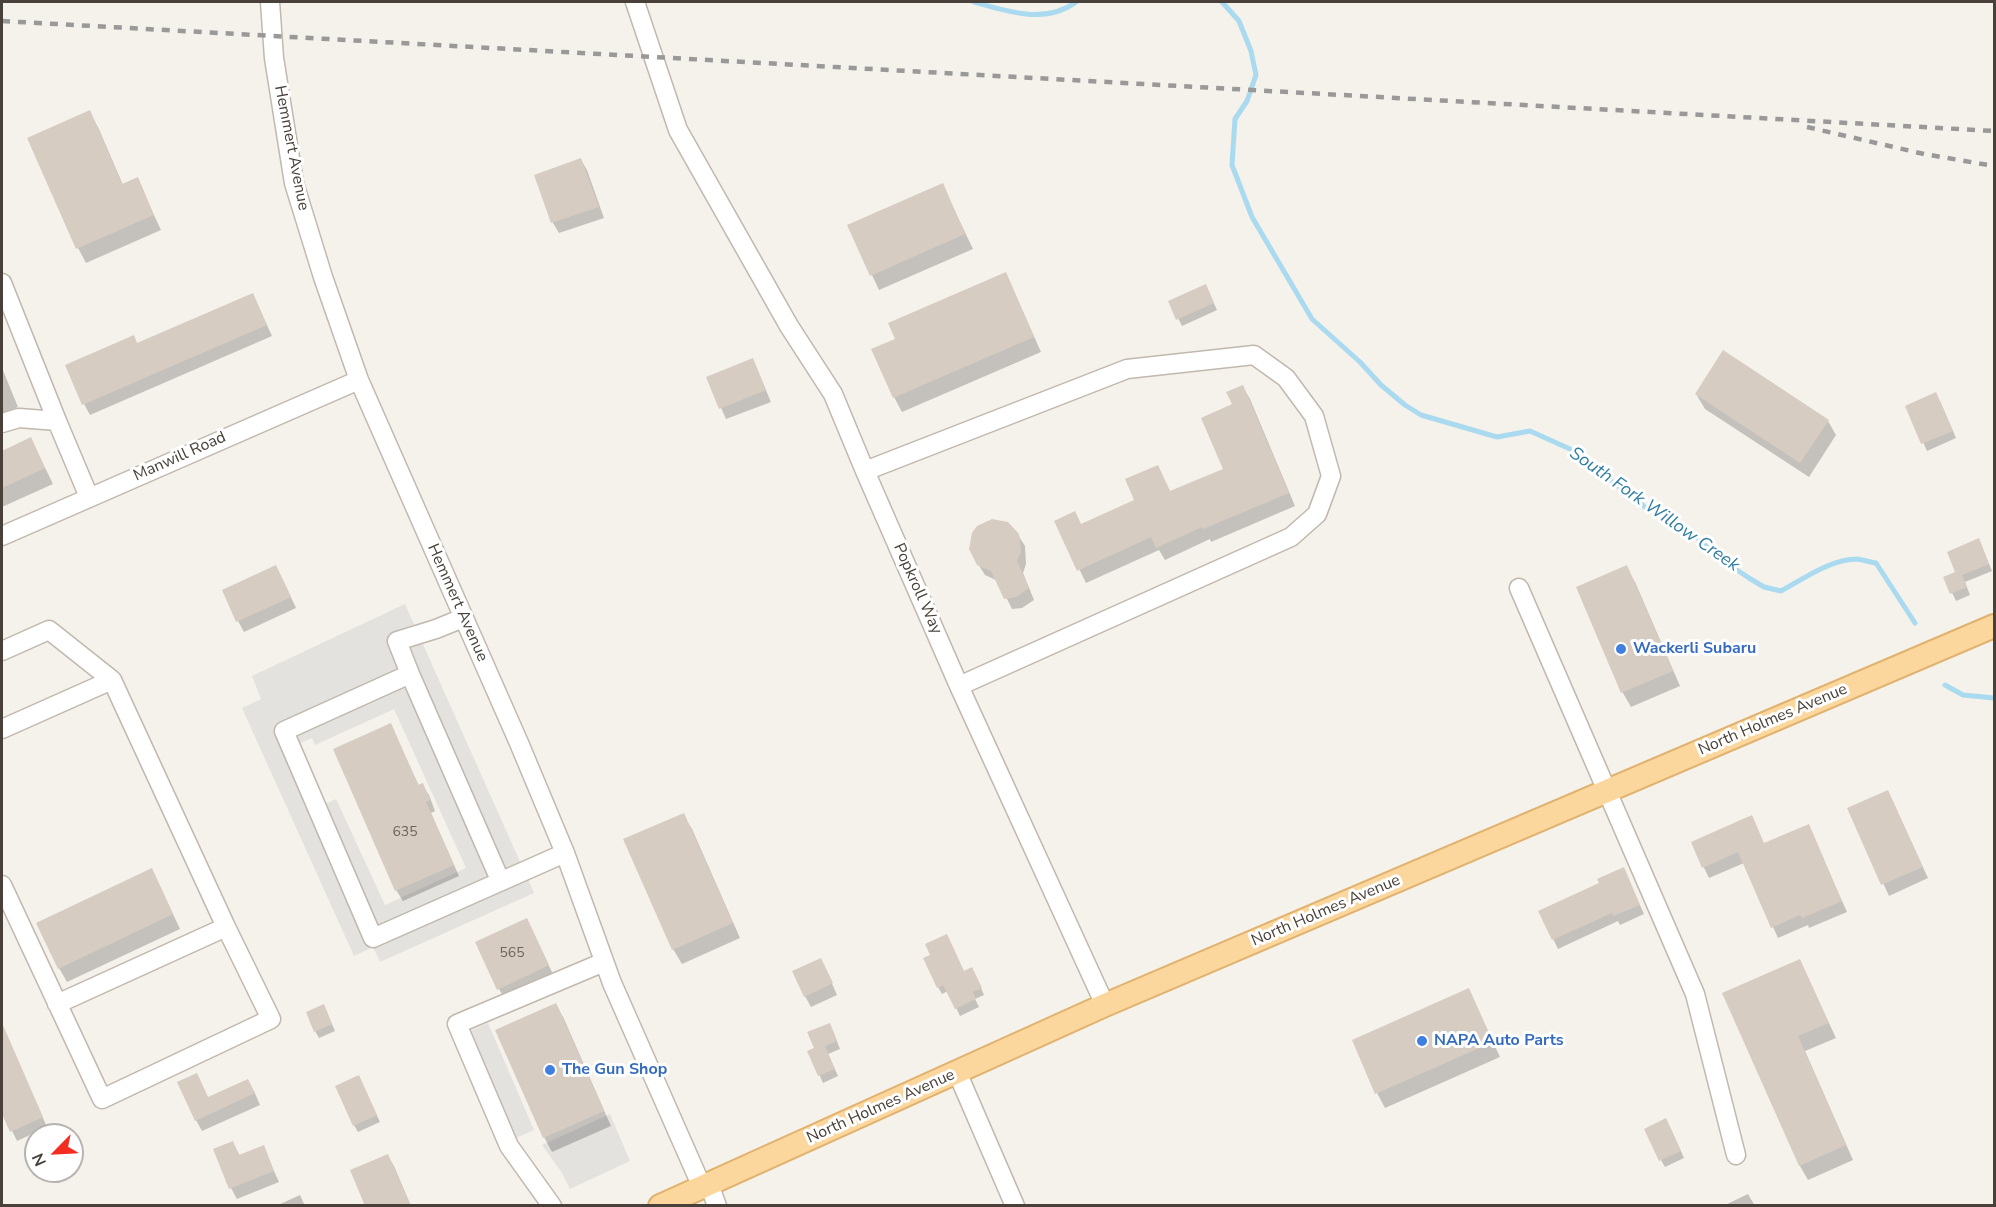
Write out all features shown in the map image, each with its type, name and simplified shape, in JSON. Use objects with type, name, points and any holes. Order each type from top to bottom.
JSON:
[{"type":"main road","name":"North Holmes Avenue","points":[[660,1206],[1105,1005],[1995,626]]},
{"type":"street","name":"Hemmert Avenue","points":[[270,2],[274,58],[294,183],[323,277],[359,380],[519,743],[565,853],[604,962],[705,1186],[717,1206]]},
{"type":"street","name":"Popkroll Way","points":[[635,2],[678,130],[789,326],[833,394],[959,686],[1105,1005]]},
{"type":"street","points":[[2,283],[89,497]]},
{"type":"street","points":[[865,471],[1127,369],[1254,355],[1286,378],[1314,416],[1331,476],[1317,514],[1291,537],[959,686]]},
{"type":"street","name":"Manwill Road","points":[[2,536],[359,380]]},
{"type":"street","points":[[2,423],[19,418],[57,421]]},
{"type":"street","points":[[1519,588],[1695,994],[1736,1155]]},
{"type":"street","points":[[463,618],[397,641],[500,880]]},
{"type":"street","points":[[2,651],[49,630],[112,680],[271,1019],[102,1099],[2,885]]},
{"type":"street","points":[[410,674],[284,731],[373,938],[565,853]]},
{"type":"street","points":[[2,729],[112,680]]},
{"type":"street","points":[[57,1004],[226,927]]},
{"type":"street","points":[[552,1206],[548,1197],[509,1146],[457,1024],[604,962]]},
{"type":"street","points":[[957,1072],[1015,1206]]},
{"type":"shaded area","points":[[405,604],[534,893],[380,962],[373,947],[354,956],[242,708],[261,699],[252,676]],"holes":[[[394,709],[466,868],[385,905],[336,799],[325,804],[298,744],[312,738],[315,745]]]},
{"type":"shaded area","points":[[488,1023],[534,1130],[516,1138],[470,1031]]},
{"type":"shaded area","points":[[610,1114],[630,1161],[570,1189],[562,1173],[542,1145]]},
{"type":"building","points":[[90,110],[122,184],[138,177],[154,215],[76,249],[27,138]]},
{"type":"building","points":[[581,158],[599,207],[551,223],[534,175]]},
{"type":"building","points":[[943,183],[965,234],[870,276],[847,225]]},
{"type":"building","points":[[1006,272],[1034,337],[893,398],[871,349],[895,339],[888,323]]},
{"type":"building","points":[[1206,284],[1214,303],[1176,320],[1168,301]]},
{"type":"building","points":[[253,293],[267,325],[82,405],[65,365],[134,335],[137,343]]},
{"type":"building","points":[[1723,350],[1829,420],[1800,463],[1695,394]]},
{"type":"building","points":[[753,358],[766,390],[719,409],[706,377]]},
{"type":"building","points":[[1243,385],[1289,493],[1203,529],[1202,527],[1156,548],[1151,537],[1077,571],[1054,521],[1075,511],[1081,524],[1134,500],[1125,479],[1158,465],[1170,491],[1223,469],[1201,418],[1232,404],[1226,392]]},
{"type":"building","points":[[1936,392],[1953,431],[1921,444],[1905,406]]},
{"type":"building","points":[[31,437],[45,468],[2,488],[2,451]]},
{"type":"building","points":[[992,519],[1008,522],[1019,534],[1021,552],[1017,561],[1029,588],[1016,597],[1004,599],[991,571],[977,565],[969,549],[972,533],[977,526]]},
{"type":"building","points":[[1979,538],[1989,564],[1962,575],[1967,587],[1950,594],[1943,577],[1955,572],[1947,552]]},
{"type":"building","points":[[276,565],[291,597],[236,622],[222,590]]},
{"type":"building","points":[[1627,565],[1673,671],[1621,693],[1576,587]]},
{"type":"building","points":[[391,723],[418,785],[423,783],[430,800],[426,802],[454,865],[395,891],[333,749]]},
{"type":"building","points":[[1888,790],[1923,867],[1881,885],[1847,808]]},
{"type":"building","points":[[684,813],[733,923],[672,950],[623,839]]},
{"type":"building","points":[[1752,815],[1764,843],[1809,824],[1842,901],[1802,918],[1800,915],[1771,928],[1738,852],[1702,868],[1691,842]]},
{"type":"building","points":[[1624,867],[1640,905],[1613,916],[1612,913],[1552,940],[1538,911],[1599,883],[1597,879]]},
{"type":"building","points":[[152,868],[173,914],[58,969],[36,923]]},
{"type":"building","points":[[527,918],[549,965],[497,990],[475,942]]},
{"type":"building","points":[[947,934],[964,971],[972,967],[982,988],[973,992],[976,999],[955,1009],[943,985],[937,988],[923,958],[930,955],[925,944]]},
{"type":"building","points":[[821,958],[833,983],[804,997],[792,971]]},
{"type":"building","points":[[1800,959],[1829,1023],[1798,1036],[1846,1145],[1799,1166],[1722,993]]},
{"type":"building","name":"NAPA Auto Parts","points":[[1469,988],[1493,1042],[1375,1094],[1352,1040]]},
{"type":"building","name":"The Gun Shop","points":[[556,1003],[604,1111],[543,1138],[495,1030]]},
{"type":"building","points":[[324,1004],[332,1024],[314,1032],[306,1012]]},
{"type":"building","points":[[2,1023],[43,1117],[24,1123],[24,1126],[10,1132],[2,1114]]},
{"type":"building","points":[[830,1023],[837,1041],[825,1046],[835,1069],[818,1076],[807,1051],[814,1048],[807,1032]]},
{"type":"building","points":[[197,1073],[208,1097],[248,1079],[255,1093],[195,1121],[177,1082]]},
{"type":"building","points":[[359,1075],[377,1115],[353,1126],[335,1086]]},
{"type":"building","points":[[1666,1118],[1681,1151],[1659,1161],[1644,1129]]},
{"type":"building","points":[[233,1141],[239,1155],[264,1145],[274,1171],[229,1189],[213,1149]]},
{"type":"building","points":[[388,1154],[411,1206],[365,1206],[350,1170]]},
{"type":"waterway","name":"South Fork Willow Creek","points":[[974,2],[1026,14],[1052,13],[1076,2]]},
{"type":"waterway","name":"South Fork Willow Creek","points":[[1222,2],[1239,21],[1251,51],[1256,75],[1247,101],[1235,119],[1232,165],[1252,217],[1312,319],[1360,362],[1381,385],[1421,415],[1497,437],[1530,431],[1570,449],[1645,507],[1692,533],[1719,558],[1764,587],[1781,591],[1817,570],[1837,562],[1857,559],[1876,563],[1915,623]]},
{"type":"waterway","name":"South Fork Willow Creek","points":[[1945,685],[1963,695],[1994,698]]},
{"type":"railway","points":[[2,21],[1994,131]]},
{"type":"railway","points":[[1807,127],[1924,154],[1994,166]]},
{"type":"place","name":"Wackerli Subaru","points":[[1621,649]]},
{"type":"place","name":"NAPA Auto Parts","points":[[1422,1041]]},
{"type":"place","name":"The Gun Shop","points":[[550,1070]]}]
